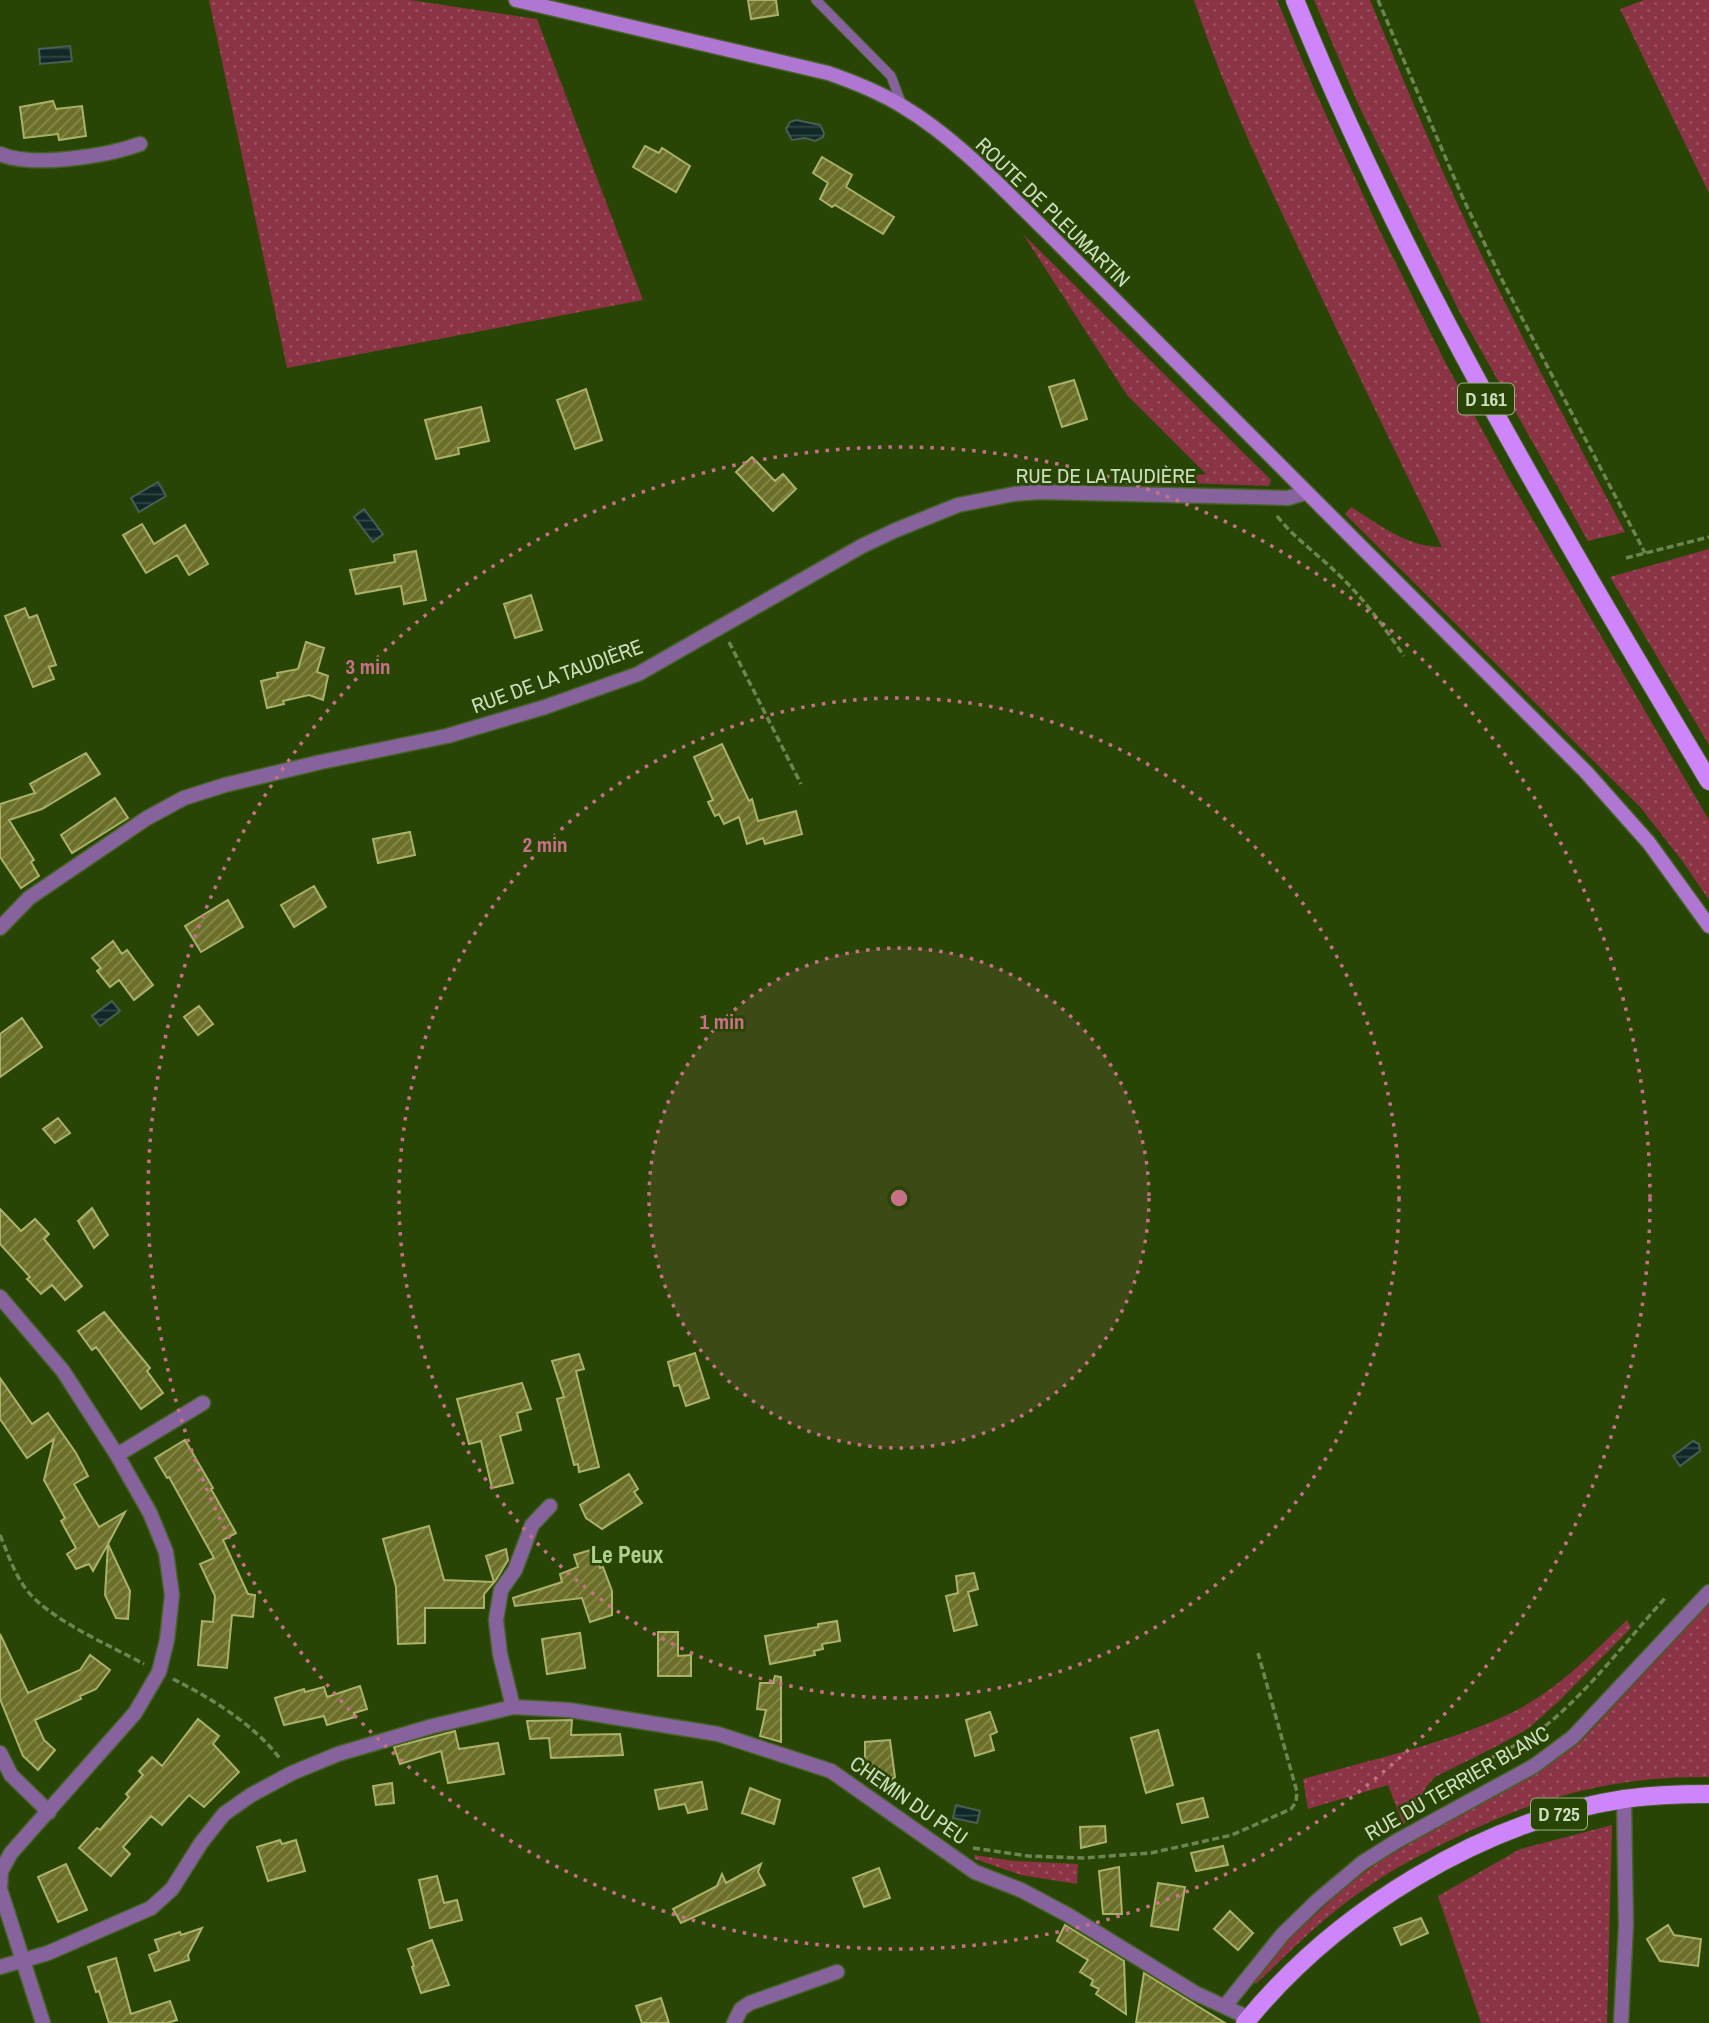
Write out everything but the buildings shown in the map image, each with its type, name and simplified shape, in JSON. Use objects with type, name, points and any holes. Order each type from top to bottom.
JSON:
[{"type":"main road","name":"ROUTE DE PLEUMARTIN","points":[[516,0],[828,73],[873,90],[903,106],[938,132],[1013,199],[1619,807],[1678,880],[1709,926]]},
{"type":"main road","name":"D 161","points":[[1295,0],[1378,186],[1484,396],[1709,781]]},
{"type":"main road","name":"D 725","points":[[1247,2021],[1312,1953],[1383,1899],[1420,1875],[1511,1830],[1575,1809],[1624,1799],[1709,1794]]},
{"type":"street","points":[[0,154],[11,159],[36,161],[116,153],[140,144]]},
{"type":"street","name":"RUE DE LA TAUDIÈRE","points":[[0,928],[29,898],[147,818],[184,798],[225,785],[321,762],[447,736],[545,707],[638,674],[840,559],[896,530],[939,512],[988,498],[1040,492],[1263,498],[1288,498],[1305,493]]},
{"type":"street","points":[[0,1297],[62,1371],[117,1455],[150,1513],[166,1552],[173,1595],[167,1640],[159,1672],[135,1713],[10,1853],[1,1871],[0,1889],[43,2023]]},
{"type":"street","points":[[117,1455],[204,1403]]},
{"type":"street","points":[[513,1707],[500,1654],[496,1620],[501,1590],[516,1570],[533,1525],[550,1506]]},
{"type":"street","name":"RUE DU TERRIER BLANC","points":[[1225,2006],[1283,1934],[1362,1863],[1534,1766],[1573,1737],[1709,1592]]},
{"type":"street","name":"CHEMIN DU PEU","points":[[0,1968],[48,1954],[151,1908],[172,1889],[201,1843],[224,1814],[251,1795],[292,1773],[338,1754],[433,1726],[513,1707],[569,1710],[718,1734],[831,1771],[975,1872],[1021,1890],[1068,1915],[1195,1993],[1225,2006],[1247,2021]]},
{"type":"street","points":[[0,1753],[11,1775],[49,1812]]},
{"type":"street","points":[[1620,2023],[1626,1925],[1624,1799]]},
{"type":"street","points":[[734,2023],[741,2009],[750,2003],[837,1972]]},
{"type":"lane","points":[[816,0],[891,76],[903,106]]},
{"type":"path","points":[[1378,0],[1462,196],[1500,276],[1645,554]]},
{"type":"path","points":[[1263,498],[1288,530],[1340,575],[1375,614],[1404,656]]},
{"type":"path","points":[[1626,558],[1709,537]]},
{"type":"path","points":[[722,627],[802,784]]},
{"type":"path","points":[[0,1535],[15,1571],[41,1605],[193,1689],[225,1710],[274,1750],[292,1773]]},
{"type":"path","points":[[1430,1823],[1434,1804],[1447,1787],[1545,1726],[1574,1699],[1665,1597]]},
{"type":"path","points":[[940,1847],[976,1848],[1042,1857],[1083,1858],[1151,1853],[1232,1835],[1291,1808],[1296,1802],[1297,1792],[1258,1653]]},
{"type":"shaded area","points":[[209,0],[410,0],[537,19],[643,300],[287,368]]},
{"type":"shaded area","points":[[1194,0],[1277,0],[1315,91],[1379,229],[1444,360],[1509,479],[1709,820],[1709,900],[1641,808],[1345,514],[1351,507],[1405,539],[1442,547],[1260,167],[1218,68]]},
{"type":"shaded area","points":[[1314,0],[1370,0],[1469,229],[1625,532],[1588,541],[1460,313],[1358,104]]},
{"type":"shaded area","points":[[1644,0],[1709,0],[1709,193],[1620,9]]},
{"type":"shaded area","points":[[1023,234],[1271,480],[1269,486],[1127,481],[1206,474],[1127,395]]},
{"type":"shaded area","points":[[1709,549],[1709,745],[1610,577]]},
{"type":"shaded area","points":[[1709,1604],[1709,1777],[1640,1780],[1608,1785],[1546,1801],[1484,1824],[1415,1858],[1367,1887],[1317,1926],[1256,1984],[1253,1981],[1284,1944],[1347,1885],[1383,1859],[1551,1763],[1580,1742]]},
{"type":"shaded area","points":[[1627,1620],[1631,1628],[1559,1701],[1529,1728],[1435,1777],[1419,1800],[1416,1815],[1403,1824],[1388,1785],[1308,1809],[1303,1779],[1435,1742],[1511,1713],[1558,1683]]},
{"type":"shaded area","points":[[1612,1825],[1607,2023],[1481,2023],[1438,1896],[1520,1849]]},
{"type":"shaded area","points":[[974,1855],[1014,1861],[1078,1864],[1077,1884],[1021,1875],[975,1859]]},
{"type":"water","points":[[70,46],[72,61],[40,64],[39,49]]},
{"type":"water","points":[[796,120],[820,125],[823,137],[815,141],[805,138],[792,140],[786,129],[790,122]]},
{"type":"water","points":[[158,482],[166,496],[139,512],[131,498]]},
{"type":"water","points":[[364,509],[383,534],[373,542],[354,517]]},
{"type":"water","points":[[112,1001],[120,1011],[100,1026],[92,1016]]},
{"type":"water","points":[[1693,1441],[1699,1444],[1700,1451],[1680,1466],[1673,1456]]},
{"type":"water","points":[[956,1805],[980,1811],[977,1823],[953,1818]]},
{"type":"district","name":"Le Peux","points":[[627,1554]]}]
